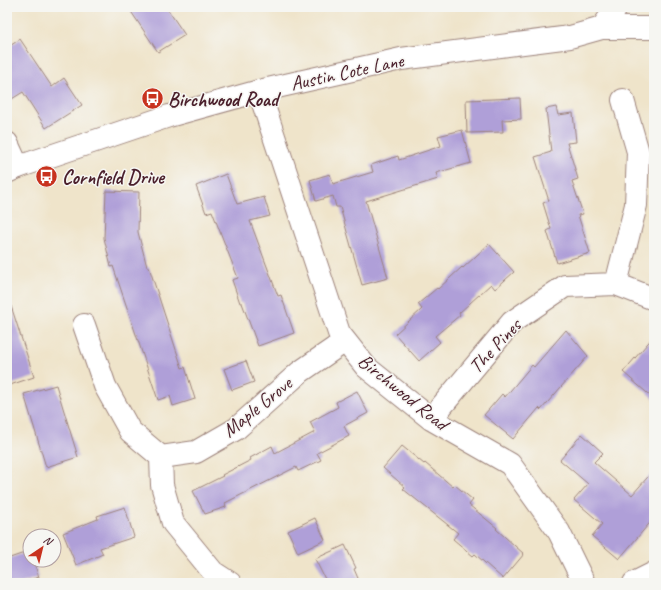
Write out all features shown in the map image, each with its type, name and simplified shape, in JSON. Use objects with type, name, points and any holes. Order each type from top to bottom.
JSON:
[{"type":"street","points":[[602,28],[617,7]]},
{"type":"street","name":"Austin Cote Lane","points":[[12,169],[169,116],[259,91],[401,60],[570,37],[602,28],[654,28]]},
{"type":"street","name":"Birchwood Road","points":[[259,91],[339,333],[366,367],[431,419],[510,464],[560,532],[584,583]]},
{"type":"street","points":[[616,284],[636,206],[638,152],[623,100]]},
{"type":"street","points":[[7,144],[12,169]]},
{"type":"street","name":"The Pines","points":[[431,419],[512,322],[565,286],[616,284],[654,299]]},
{"type":"street","points":[[84,325],[105,386],[130,431],[161,457],[162,485],[173,523],[213,572],[230,583]]},
{"type":"street","name":"Maple Grove","points":[[161,457],[196,452],[236,429],[300,372],[345,341]]},
{"type":"street","points":[[634,583],[654,573]]},
{"type":"building","points":[[128,7],[166,7],[185,35],[158,52]]},
{"type":"building","points":[[20,39],[52,87],[64,78],[82,105],[46,128],[23,92],[7,102],[7,48]]},
{"type":"building","points":[[520,98],[521,119],[502,120],[503,132],[467,133],[466,100]]},
{"type":"building","points":[[556,107],[558,115],[573,113],[576,142],[567,143],[578,179],[572,181],[583,214],[578,215],[590,253],[557,263],[547,231],[551,229],[543,203],[549,201],[535,157],[551,152],[546,109]]},
{"type":"building","points":[[462,130],[471,163],[436,173],[438,179],[366,201],[388,278],[362,285],[340,207],[336,207],[333,196],[316,201],[310,180],[330,174],[333,184],[373,172],[371,165],[398,156],[399,160],[441,146],[438,136]]},
{"type":"building","points":[[226,174],[237,204],[264,197],[270,216],[250,221],[278,296],[281,295],[294,333],[258,346],[232,280],[238,278],[212,211],[206,213],[196,186]]},
{"type":"building","points":[[106,191],[139,192],[138,232],[147,267],[149,267],[182,368],[185,367],[195,399],[173,406],[170,396],[158,400],[113,266],[111,267],[104,238]]},
{"type":"building","points":[[489,244],[514,272],[495,289],[491,284],[459,313],[460,315],[435,336],[440,342],[419,361],[395,334],[422,309],[418,304],[437,288],[438,289],[462,267],[463,268]]},
{"type":"building","points":[[11,306],[34,377],[7,386],[7,307]]},
{"type":"building","points":[[566,330],[588,356],[541,410],[539,408],[513,439],[484,415],[502,394],[505,397],[532,365],[534,367]]},
{"type":"building","points":[[654,336],[654,399],[623,372]]},
{"type":"building","points":[[246,361],[254,382],[232,390],[224,369]]},
{"type":"building","points":[[56,385],[78,457],[46,467],[24,394]]},
{"type":"building","points":[[357,391],[368,413],[344,426],[349,436],[317,453],[321,460],[298,471],[296,467],[225,503],[226,507],[205,514],[193,491],[223,476],[222,475],[251,460],[250,458],[272,446],[275,453],[315,432],[310,422],[338,407],[336,402]]},
{"type":"building","points":[[582,434],[603,453],[594,462],[632,495],[654,470],[654,518],[619,559],[592,536],[602,524],[574,500],[588,484],[560,460]]},
{"type":"building","points":[[402,446],[453,487],[455,485],[473,500],[469,505],[497,528],[496,529],[524,554],[503,579],[475,554],[473,556],[453,539],[458,533],[403,489],[405,487],[383,468]]},
{"type":"building","points":[[125,507],[134,537],[100,548],[103,554],[76,565],[63,533],[98,519],[97,516]]},
{"type":"building","points":[[315,518],[325,540],[298,553],[288,531]]},
{"type":"building","points":[[345,545],[356,568],[354,569],[360,583],[327,583],[315,559]]},
{"type":"building","points":[[22,554],[22,568],[36,568],[39,577],[22,583],[7,583],[7,559]]},
{"type":"place","name":"Birchwood Road","points":[[152,99]]},
{"type":"place","name":"Cornfield Drive","points":[[46,177]]}]
